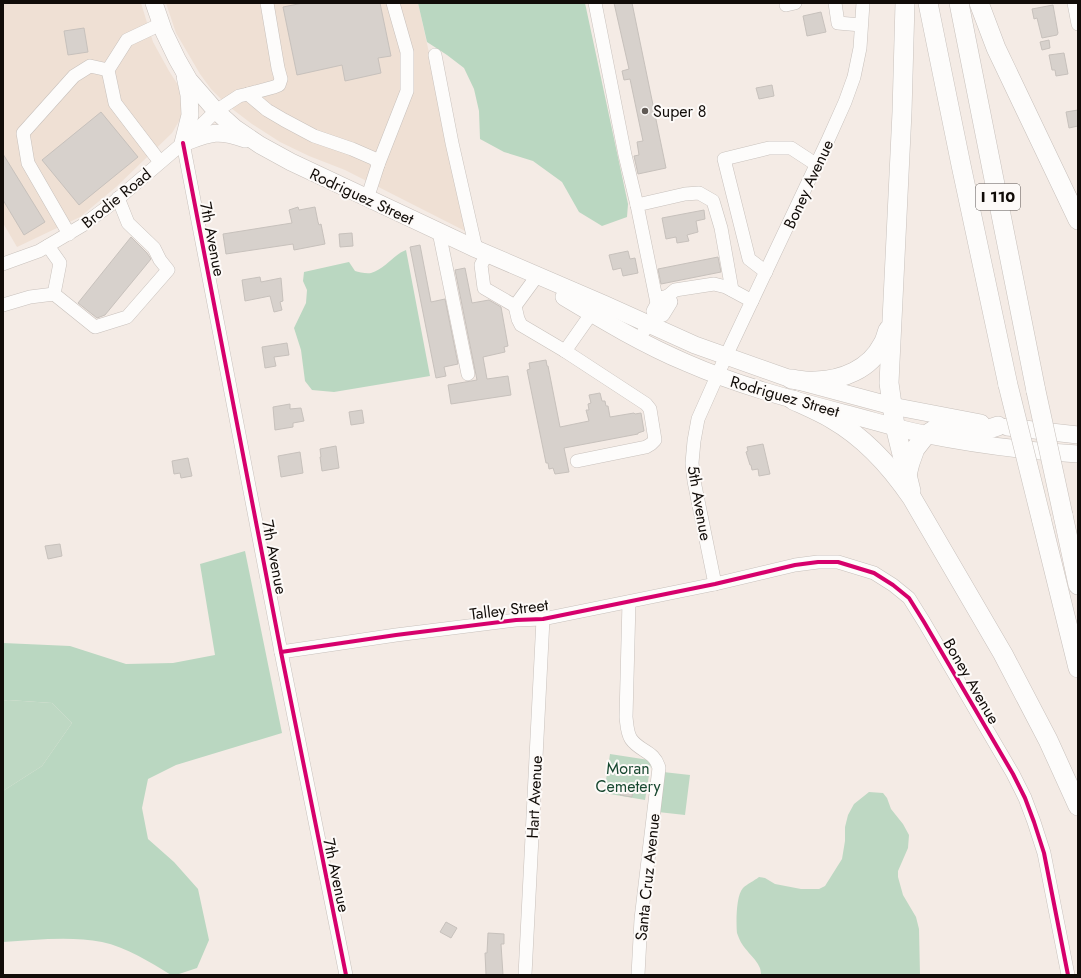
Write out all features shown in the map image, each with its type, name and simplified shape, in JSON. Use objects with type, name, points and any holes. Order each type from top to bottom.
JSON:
[{"type":"highway","points":[[905,3],[902,120],[889,383],[895,426],[912,498]]},
{"type":"highway","name":"I 110","points":[[928,3],[962,172],[1008,385],[1078,668]]},
{"type":"highway","name":"I 110","points":[[959,3],[1036,391],[1078,585]]},
{"type":"highway","points":[[978,3],[999,55],[1078,220]]},
{"type":"highway","points":[[791,379],[815,381],[838,379],[859,369],[876,354],[883,344],[893,316]]},
{"type":"highway","points":[[793,400],[833,419],[859,438],[884,461],[912,498],[1003,654],[1048,740],[1078,806]]},
{"type":"highway","points":[[907,475],[915,449],[926,435],[940,426],[983,431],[998,426]]},
{"type":"main road","points":[[154,3],[161,24],[185,73],[190,104],[190,115],[183,143]]},
{"type":"main road","name":"Rodriguez Street","points":[[185,73],[189,80],[216,111],[235,128],[260,145],[367,198],[517,267],[596,308],[639,340],[686,363],[718,376],[793,400],[926,435],[1029,451],[1078,454]]},
{"type":"main road","points":[[183,143],[212,133],[225,133],[260,145]]},
{"type":"main road","name":"Rodriguez Street","points":[[596,308],[652,320],[695,345],[791,379],[892,406],[998,426],[1078,435]]},
{"type":"street","name":"Brodie Road","points":[[3,264],[39,251],[84,225],[183,143],[216,111],[239,96],[279,85],[281,79],[267,3]]},
{"type":"street","points":[[367,198],[378,165],[407,91],[407,52],[393,3]]},
{"type":"street","points":[[595,3],[625,155],[662,299]]},
{"type":"street","points":[[835,3],[838,23],[862,25]]},
{"type":"street","name":"Boney Avenue","points":[[726,356],[817,165],[845,102],[854,77],[860,48],[863,3]]},
{"type":"street","points":[[1074,3],[1078,24]]},
{"type":"street","points":[[160,162],[115,103],[108,70],[127,40],[161,24]]},
{"type":"street","points":[[435,55],[452,142],[482,252],[481,265],[484,288],[515,306],[521,325],[565,351],[646,404],[650,409],[655,440],[651,444],[646,447],[577,461]]},
{"type":"street","points":[[69,234],[28,163],[23,133],[74,76],[90,66],[108,70]]},
{"type":"street","points":[[248,94],[267,110],[284,120],[314,136],[352,149],[375,159],[378,165]]},
{"type":"street","name":"7th Avenue","points":[[183,143],[281,652],[346,975]]},
{"type":"street","points":[[766,272],[748,259],[724,159],[769,148],[791,148],[817,165]]},
{"type":"street","points":[[637,205],[685,194],[699,193],[713,201],[721,228],[732,290]]},
{"type":"street","points":[[3,304],[30,297],[54,294],[95,327],[127,317],[168,270],[160,260],[154,248],[128,223],[118,198]]},
{"type":"street","points":[[439,232],[468,374]]},
{"type":"street","points":[[48,246],[60,263],[54,294]]},
{"type":"street","points":[[515,306],[536,277]]},
{"type":"street","points":[[662,299],[675,290],[714,284],[726,287],[752,301]]},
{"type":"street","points":[[639,340],[652,320],[663,316],[671,302],[662,299]]},
{"type":"street","points":[[565,351],[596,308]]},
{"type":"street","name":"5th Avenue","points":[[715,584],[694,481],[692,463],[698,419],[726,356]]},
{"type":"street","name":"Boney Avenue","points":[[715,584],[795,565],[818,562],[838,562],[874,573],[893,585],[908,598],[924,622],[1013,774],[1025,798],[1044,853],[1068,975]]},
{"type":"street","name":"Talley Street","points":[[281,652],[516,620],[543,619],[715,584]]},
{"type":"street","name":"Santa Cruz Avenue","points":[[629,602],[627,728],[630,738],[637,746],[654,756],[658,761],[660,768],[641,919],[638,975]]},
{"type":"street","name":"Hart Avenue","points":[[525,975],[543,619]]},
{"type":"shaded area","points":[[3,3],[141,3],[153,42],[178,85],[182,100],[182,116],[172,133],[116,187],[80,217],[17,247],[3,223]]},
{"type":"shaded area","points":[[166,3],[418,3],[469,233],[345,170],[309,156],[280,142],[252,124],[227,105],[211,89],[200,74],[176,33]]},
{"type":"green space","points":[[418,3],[585,3],[628,204],[627,217],[602,226],[579,212],[562,182],[533,161],[504,152],[480,139],[479,111],[474,89],[464,68],[427,42]]},
{"type":"green space","points":[[406,250],[430,376],[334,392],[312,390],[305,381],[301,350],[294,328],[306,303],[307,290],[303,281],[304,272],[349,262],[355,271],[371,273],[381,268],[401,252]]},
{"type":"green space","points":[[245,551],[282,733],[176,765],[148,779],[142,808],[148,839],[174,862],[198,889],[209,940],[197,968],[176,975],[171,975],[120,947],[90,940],[52,939],[3,942],[3,791],[42,766],[72,723],[52,703],[8,700],[3,701],[3,643],[70,646],[126,664],[173,663],[215,655],[200,564]]},
{"type":"green space","points":[[8,700],[52,703],[72,723],[42,766],[3,791],[3,701]]},
{"type":"green space","name":"Moran Cemetery","points":[[610,754],[649,760],[651,763],[645,800],[604,793]]},
{"type":"green space","points":[[663,772],[690,775],[685,815],[658,812]]},
{"type":"green space","points":[[869,792],[883,793],[887,798],[891,809],[903,824],[909,835],[908,848],[898,871],[898,877],[903,895],[916,917],[919,929],[920,975],[761,975],[759,966],[742,944],[737,933],[737,909],[739,897],[743,888],[759,877],[765,878],[775,884],[801,889],[819,889],[825,886],[842,859],[845,841],[845,827],[848,815],[854,804]]},
{"type":"building","points":[[303,3],[380,3],[391,56],[378,58],[381,73],[345,81],[342,65],[297,75],[283,7]]},
{"type":"building","name":"Super 8","points":[[614,3],[632,3],[666,168],[638,174],[634,156],[639,155],[637,142],[643,141],[630,79],[624,80],[622,71],[629,69]]},
{"type":"building","points":[[1053,5],[1058,33],[1057,35],[1042,38],[1037,18],[1034,19],[1032,9]]},
{"type":"building","points":[[821,12],[826,32],[807,36],[803,16]]},
{"type":"building","points":[[84,28],[88,52],[68,55],[64,31]]},
{"type":"building","points":[[1049,40],[1050,48],[1042,50],[1040,42]]},
{"type":"building","points":[[1064,53],[1068,74],[1056,76],[1055,70],[1052,70],[1049,55]]},
{"type":"building","points":[[772,85],[774,96],[759,99],[756,88]]},
{"type":"building","points":[[1078,110],[1078,126],[1069,128],[1066,112]]},
{"type":"building","points":[[101,112],[138,157],[79,205],[42,160]]},
{"type":"building","points":[[3,154],[45,222],[24,235],[3,200]]},
{"type":"building","points":[[298,207],[299,210],[315,207],[319,225],[321,224],[325,244],[294,250],[293,244],[226,254],[223,234],[292,223],[289,210]]},
{"type":"building","points":[[704,210],[705,219],[696,221],[698,232],[687,235],[689,241],[677,243],[676,237],[666,239],[662,218]]},
{"type":"building","points":[[352,233],[353,246],[340,247],[339,234]]},
{"type":"building","points":[[131,237],[151,259],[105,315],[97,318],[78,303]]},
{"type":"building","points":[[420,245],[431,302],[445,299],[458,364],[444,367],[446,376],[436,378],[410,247]]},
{"type":"building","points":[[628,251],[630,259],[635,258],[638,273],[623,276],[621,268],[613,270],[609,255]]},
{"type":"building","points":[[718,257],[721,272],[661,284],[658,269]]},
{"type":"building","points":[[465,268],[472,303],[489,300],[501,307],[508,346],[504,347],[505,352],[483,357],[487,379],[508,376],[511,395],[451,404],[448,385],[477,380],[455,270]]},
{"type":"building","points":[[260,277],[261,282],[281,278],[283,301],[280,302],[282,310],[274,312],[270,296],[245,301],[242,280]]},
{"type":"building","points":[[287,343],[289,355],[274,357],[276,366],[265,368],[262,347]]},
{"type":"building","points":[[546,360],[560,427],[589,421],[586,410],[589,410],[588,404],[591,403],[589,395],[600,393],[602,401],[605,401],[606,406],[608,406],[610,417],[641,413],[644,431],[638,434],[564,448],[569,472],[555,474],[553,468],[549,469],[548,463],[546,463],[527,370],[530,369],[529,363]]},
{"type":"building","points":[[290,404],[290,409],[301,408],[304,421],[293,423],[293,427],[275,430],[273,407]]},
{"type":"building","points":[[362,410],[364,423],[351,425],[349,412]]},
{"type":"building","points":[[763,444],[770,474],[759,476],[758,469],[752,470],[746,452],[748,451],[747,447]]},
{"type":"building","points":[[336,446],[339,468],[322,471],[320,449]]},
{"type":"building","points":[[300,452],[303,473],[281,477],[278,456]]},
{"type":"building","points":[[188,458],[192,476],[181,478],[180,473],[174,474],[172,461]]},
{"type":"building","points":[[60,544],[62,556],[48,559],[45,546]]},
{"type":"building","points":[[622,787],[633,789],[632,797],[620,795]]},
{"type":"building","points":[[446,922],[457,928],[451,938],[440,932]]},
{"type":"building","points":[[488,933],[504,934],[504,944],[501,944],[503,975],[486,975],[485,953],[487,953]]},
{"type":"cycle path","points":[[183,143],[281,652],[346,975]]},
{"type":"cycle path","points":[[281,652],[396,635],[516,620],[543,619],[715,584],[795,565],[818,562],[838,562],[874,573],[893,585],[909,598],[1013,774],[1025,798],[1044,853],[1068,975]]},
{"type":"place","name":"Super 8","points":[[645,111]]}]
